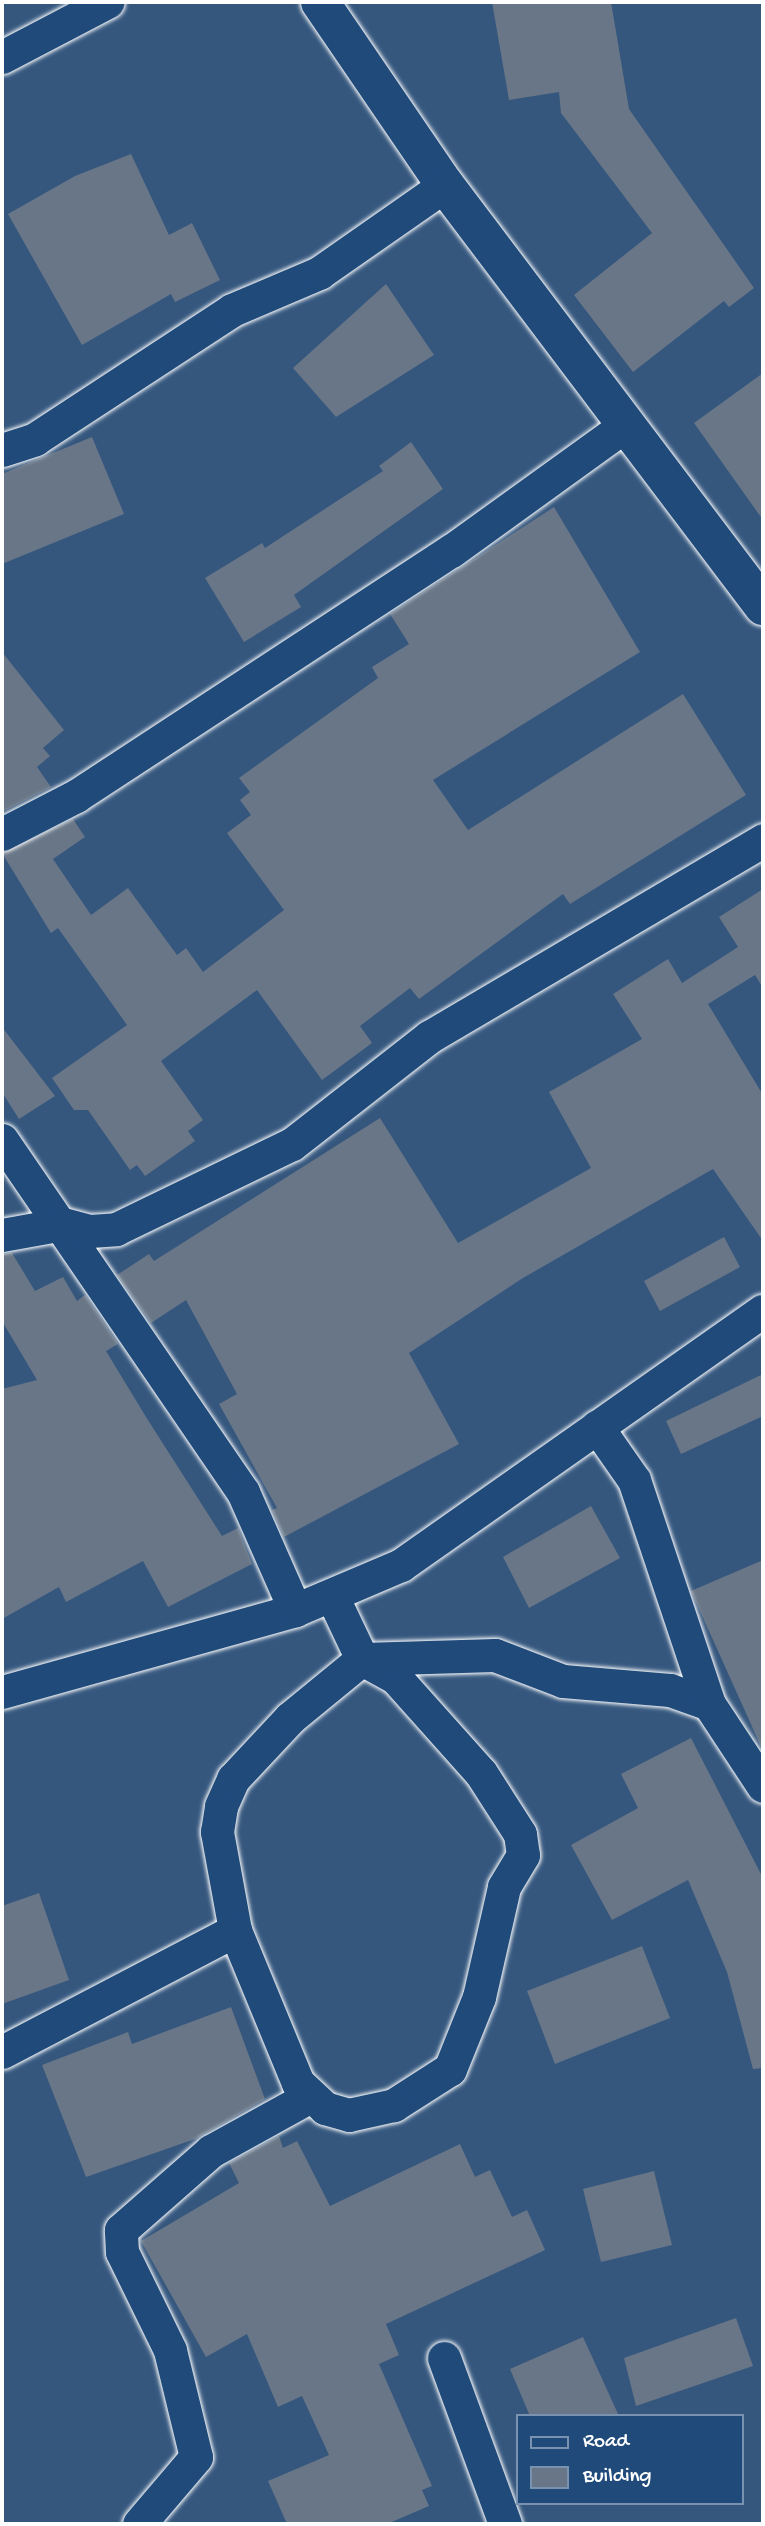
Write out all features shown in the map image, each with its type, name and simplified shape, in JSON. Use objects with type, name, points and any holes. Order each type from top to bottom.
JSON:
[{"type":"street","points":[[2,57],[107,2]]},
{"type":"street","points":[[320,2],[445,185],[763,606]]},
{"type":"street","points":[[2,450],[35,439],[232,310],[319,273],[445,185]]},
{"type":"street","points":[[2,834],[76,796],[451,551],[626,425]]},
{"type":"street","points":[[2,1235],[63,1224],[90,1231],[116,1228],[292,1144],[429,1037],[763,840]]},
{"type":"street","points":[[2,1140],[63,1224],[243,1492],[295,1610]]},
{"type":"street","points":[[2,1692],[333,1598],[401,1565],[763,1311]]},
{"type":"street","points":[[597,1427],[634,1480],[709,1704],[763,1786]]},
{"type":"street","points":[[333,1598],[362,1659],[396,1678],[481,1773],[520,1834],[523,1855],[503,1887],[478,1997],[450,2069],[394,2105],[349,2115],[309,2097],[235,1930],[217,1832],[233,1779],[290,1718],[362,1659],[495,1655],[563,1681],[670,1689],[709,1704]]},
{"type":"street","points":[[2,2052],[235,1930]]},
{"type":"street","points":[[139,2524],[196,2456],[170,2350],[122,2252],[121,2230],[211,2151],[309,2097]]},
{"type":"street","points":[[444,2358],[505,2524]]},
{"type":"building","points":[[492,2],[611,2],[629,109],[754,288],[729,307],[724,301],[633,372],[574,295],[652,233],[561,113],[559,92],[509,100]]},
{"type":"building","points":[[131,154],[169,235],[192,223],[220,280],[175,302],[171,294],[82,345],[8,214],[75,176]]},
{"type":"building","points":[[386,284],[434,355],[336,417],[293,368]]},
{"type":"building","points":[[763,373],[763,520],[694,423]]},
{"type":"building","points":[[92,437],[124,514],[2,564],[2,474]]},
{"type":"building","points":[[411,442],[443,489],[294,595],[301,607],[244,642],[205,578],[262,543],[265,548],[383,471],[379,466]]},
{"type":"building","points":[[554,507],[640,652],[433,780],[468,830],[683,694],[746,795],[570,904],[563,894],[419,999],[410,988],[360,1026],[372,1043],[322,1080],[257,990],[161,1061],[203,1120],[188,1131],[195,1141],[145,1176],[137,1165],[130,1170],[88,1110],[74,1110],[52,1078],[127,1025],[58,928],[51,933],[2,853],[73,819],[85,837],[53,859],[91,915],[128,888],[177,955],[186,948],[203,972],[284,910],[227,833],[251,815],[240,800],[250,792],[239,778],[378,678],[372,667],[409,644],[390,614]]},
{"type":"building","points":[[2,652],[64,730],[43,748],[50,756],[37,767],[51,787],[2,812]]},
{"type":"building","points":[[763,889],[763,988],[755,975],[708,1004],[763,1095],[763,1241],[713,1169],[523,1278],[409,1353],[459,1444],[284,1537],[272,1510],[277,1508],[219,1404],[237,1394],[186,1300],[151,1323],[117,1275],[149,1254],[154,1261],[380,1118],[458,1243],[591,1168],[549,1092],[642,1039],[613,994],[668,959],[682,983],[738,947],[719,917]]},
{"type":"building","points":[[2,1027],[55,1096],[19,1119],[2,1092]]},
{"type":"building","points":[[724,1237],[740,1267],[660,1311],[644,1281]]},
{"type":"building","points":[[12,1253],[35,1291],[63,1277],[77,1301],[85,1295],[118,1344],[106,1351],[146,1417],[222,1536],[238,1528],[252,1564],[168,1607],[143,1561],[66,1602],[59,1587],[2,1619],[2,1389],[37,1380],[2,1321],[2,1254]]},
{"type":"building","points":[[763,1374],[763,1416],[681,1454],[666,1421]]},
{"type":"building","points":[[591,1506],[620,1558],[529,1608],[503,1557]]},
{"type":"building","points":[[763,1560],[763,1751],[691,1591]]},
{"type":"building","points":[[691,1738],[763,1878],[763,2068],[753,2069],[727,1972],[688,1880],[612,1920],[571,1845],[638,1808],[621,1774]]},
{"type":"building","points":[[39,1893],[69,1980],[2,2004],[2,1906]]},
{"type":"building","points":[[642,1946],[670,2018],[555,2064],[527,1991]]},
{"type":"building","points":[[231,2007],[265,2099],[195,2139],[86,2177],[42,2065],[128,2032],[132,2044]]},
{"type":"building","points":[[279,2136],[283,2148],[297,2141],[330,2206],[460,2144],[475,2177],[490,2170],[512,2217],[527,2210],[545,2250],[386,2324],[399,2355],[379,2364],[432,2486],[422,2490],[429,2506],[387,2524],[287,2524],[268,2481],[329,2455],[302,2396],[278,2407],[247,2334],[206,2357],[141,2241],[239,2183],[229,2163]]},
{"type":"building","points":[[654,2171],[672,2245],[601,2262],[583,2189]]},
{"type":"building","points":[[736,2318],[753,2366],[636,2406],[624,2358]]},
{"type":"building","points":[[583,2337],[618,2414],[529,2414],[510,2369]]}]
